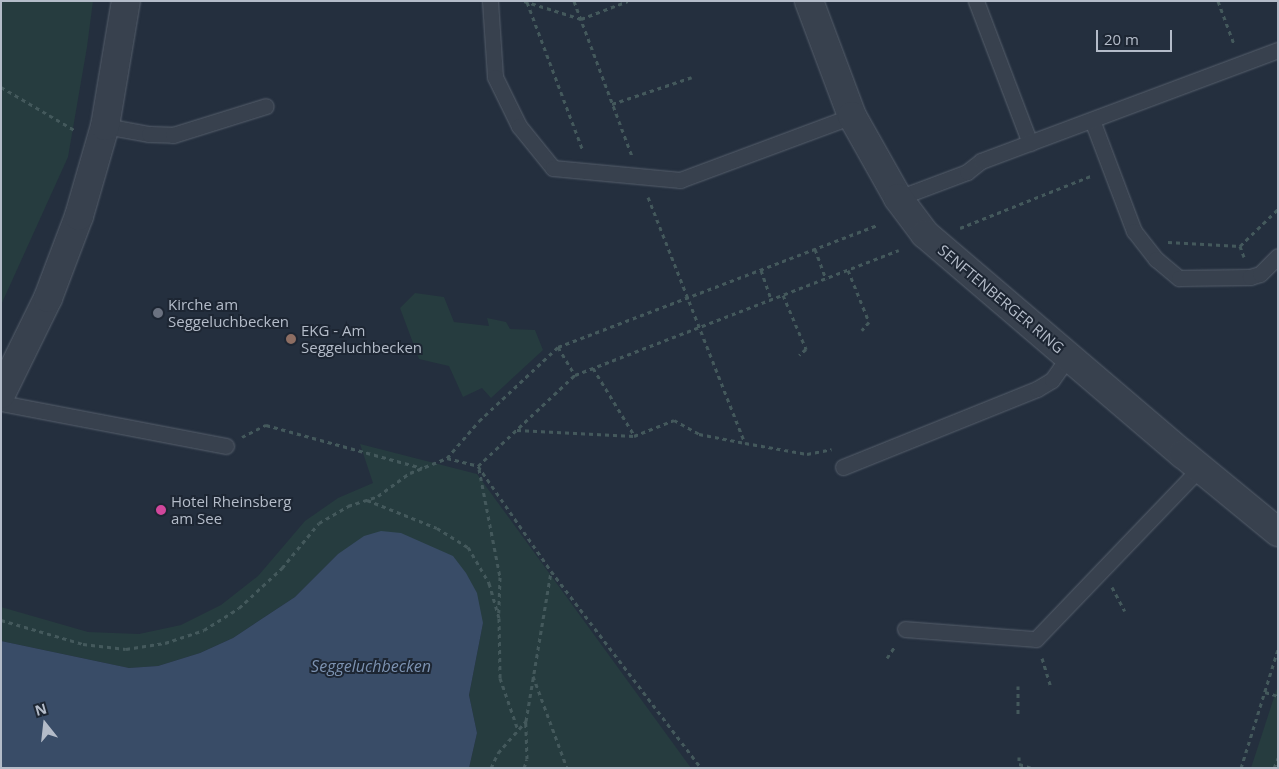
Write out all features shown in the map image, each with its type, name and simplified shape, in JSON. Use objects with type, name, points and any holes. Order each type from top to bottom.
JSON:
[{"type":"street","points":[[1,394],[51,288],[79,216],[105,126],[126,1]]},
{"type":"street","name":"SENFTENBERGER RING","points":[[809,1],[852,116],[898,198],[925,234],[1278,532]]},
{"type":"lane","points":[[490,1],[495,77],[519,126],[554,168],[680,180],[852,116]]},
{"type":"lane","points":[[976,1],[1030,143]]},
{"type":"lane","points":[[898,198],[968,172],[982,161],[1278,50]]},
{"type":"lane","points":[[105,126],[149,134],[173,135],[266,106]]},
{"type":"lane","points":[[1092,120],[1134,231],[1156,259],[1179,278],[1250,278],[1260,274],[1278,256]]},
{"type":"lane","points":[[843,467],[1037,390],[1052,380],[1069,356]]},
{"type":"lane","points":[[1,403],[226,446]]},
{"type":"lane","points":[[906,629],[1036,639],[1200,468]]},
{"type":"path","points":[[574,1],[687,298],[746,443]]},
{"type":"path","points":[[526,2],[581,19],[628,1]]},
{"type":"path","points":[[1218,1],[1242,63]]},
{"type":"path","points":[[526,2],[590,172]]},
{"type":"path","points":[[612,104],[692,77]]},
{"type":"path","points":[[1,87],[76,131]]},
{"type":"path","points":[[952,232],[1111,168]]},
{"type":"path","points":[[1141,240],[1240,246],[1278,209]]},
{"type":"path","points":[[1,620],[83,644],[126,649],[165,643],[204,630],[238,608],[282,568],[319,523],[348,506],[378,496],[410,474],[447,458],[479,421],[558,347],[878,226]]},
{"type":"path","points":[[1240,246],[1250,278]]},
{"type":"path","points":[[815,250],[826,279]]},
{"type":"path","points":[[478,466],[575,375],[899,250]]},
{"type":"path","points":[[760,270],[772,300]]},
{"type":"path","points":[[848,270],[869,322],[862,330]]},
{"type":"path","points":[[783,295],[806,349],[799,355]]},
{"type":"path","points":[[558,347],[575,375]]},
{"type":"path","points":[[593,368],[634,436]]},
{"type":"path","points":[[516,430],[634,436],[674,420],[699,434],[807,454],[836,448]]},
{"type":"path","points":[[226,446],[266,425],[423,468]]},
{"type":"path","points":[[447,458],[478,466],[551,571],[701,768]]},
{"type":"path","points":[[478,466],[500,577],[500,678],[518,730]]},
{"type":"path","points":[[366,500],[437,528],[468,547],[489,583],[499,618]]},
{"type":"path","points":[[524,768],[527,759],[526,721],[551,571]]},
{"type":"path","points":[[1036,639],[1050,685]]},
{"type":"path","points":[[1241,768],[1278,649]]},
{"type":"path","points":[[533,676],[567,768]]},
{"type":"path","points":[[1018,686],[1018,715]]},
{"type":"path","points":[[1265,692],[1278,696]]},
{"type":"path","points":[[491,768],[498,754],[526,721]]},
{"type":"path","points":[[1019,757],[1019,764],[1031,768]]},
{"type":"path","points":[[1274,768],[1278,758]]},
{"type":"green space","points":[[1,1],[93,1],[68,157],[1,305]]},
{"type":"green space","points":[[415,293],[444,297],[454,322],[489,326],[487,318],[506,322],[510,329],[535,330],[543,350],[491,398],[482,388],[463,397],[449,366],[419,359],[400,308]]},
{"type":"green space","points":[[360,444],[477,474],[691,768],[469,768],[477,733],[469,695],[483,623],[338,554],[295,597],[233,638],[200,653],[158,666],[129,668],[1,641],[1,607],[88,632],[139,634],[181,625],[221,605],[258,576],[305,521],[338,498],[373,483]]},
{"type":"green space","points":[[1278,685],[1278,768],[1251,768]]},
{"type":"water","name":"Seggeluchbecken","points":[[381,531],[401,533],[453,556],[466,573],[477,593],[483,623],[469,695],[477,733],[469,768],[1,768],[1,641],[129,668],[158,666],[200,653],[233,638],[295,597],[338,554],[364,536]]},
{"type":"place","name":"Kirche am Seggeluchbecken","points":[[158,313]]},
{"type":"place","name":"EKG - Am Seggeluchbecken","points":[[291,339]]},
{"type":"place","name":"Hotel Rheinsberg am See","points":[[161,510]]}]
